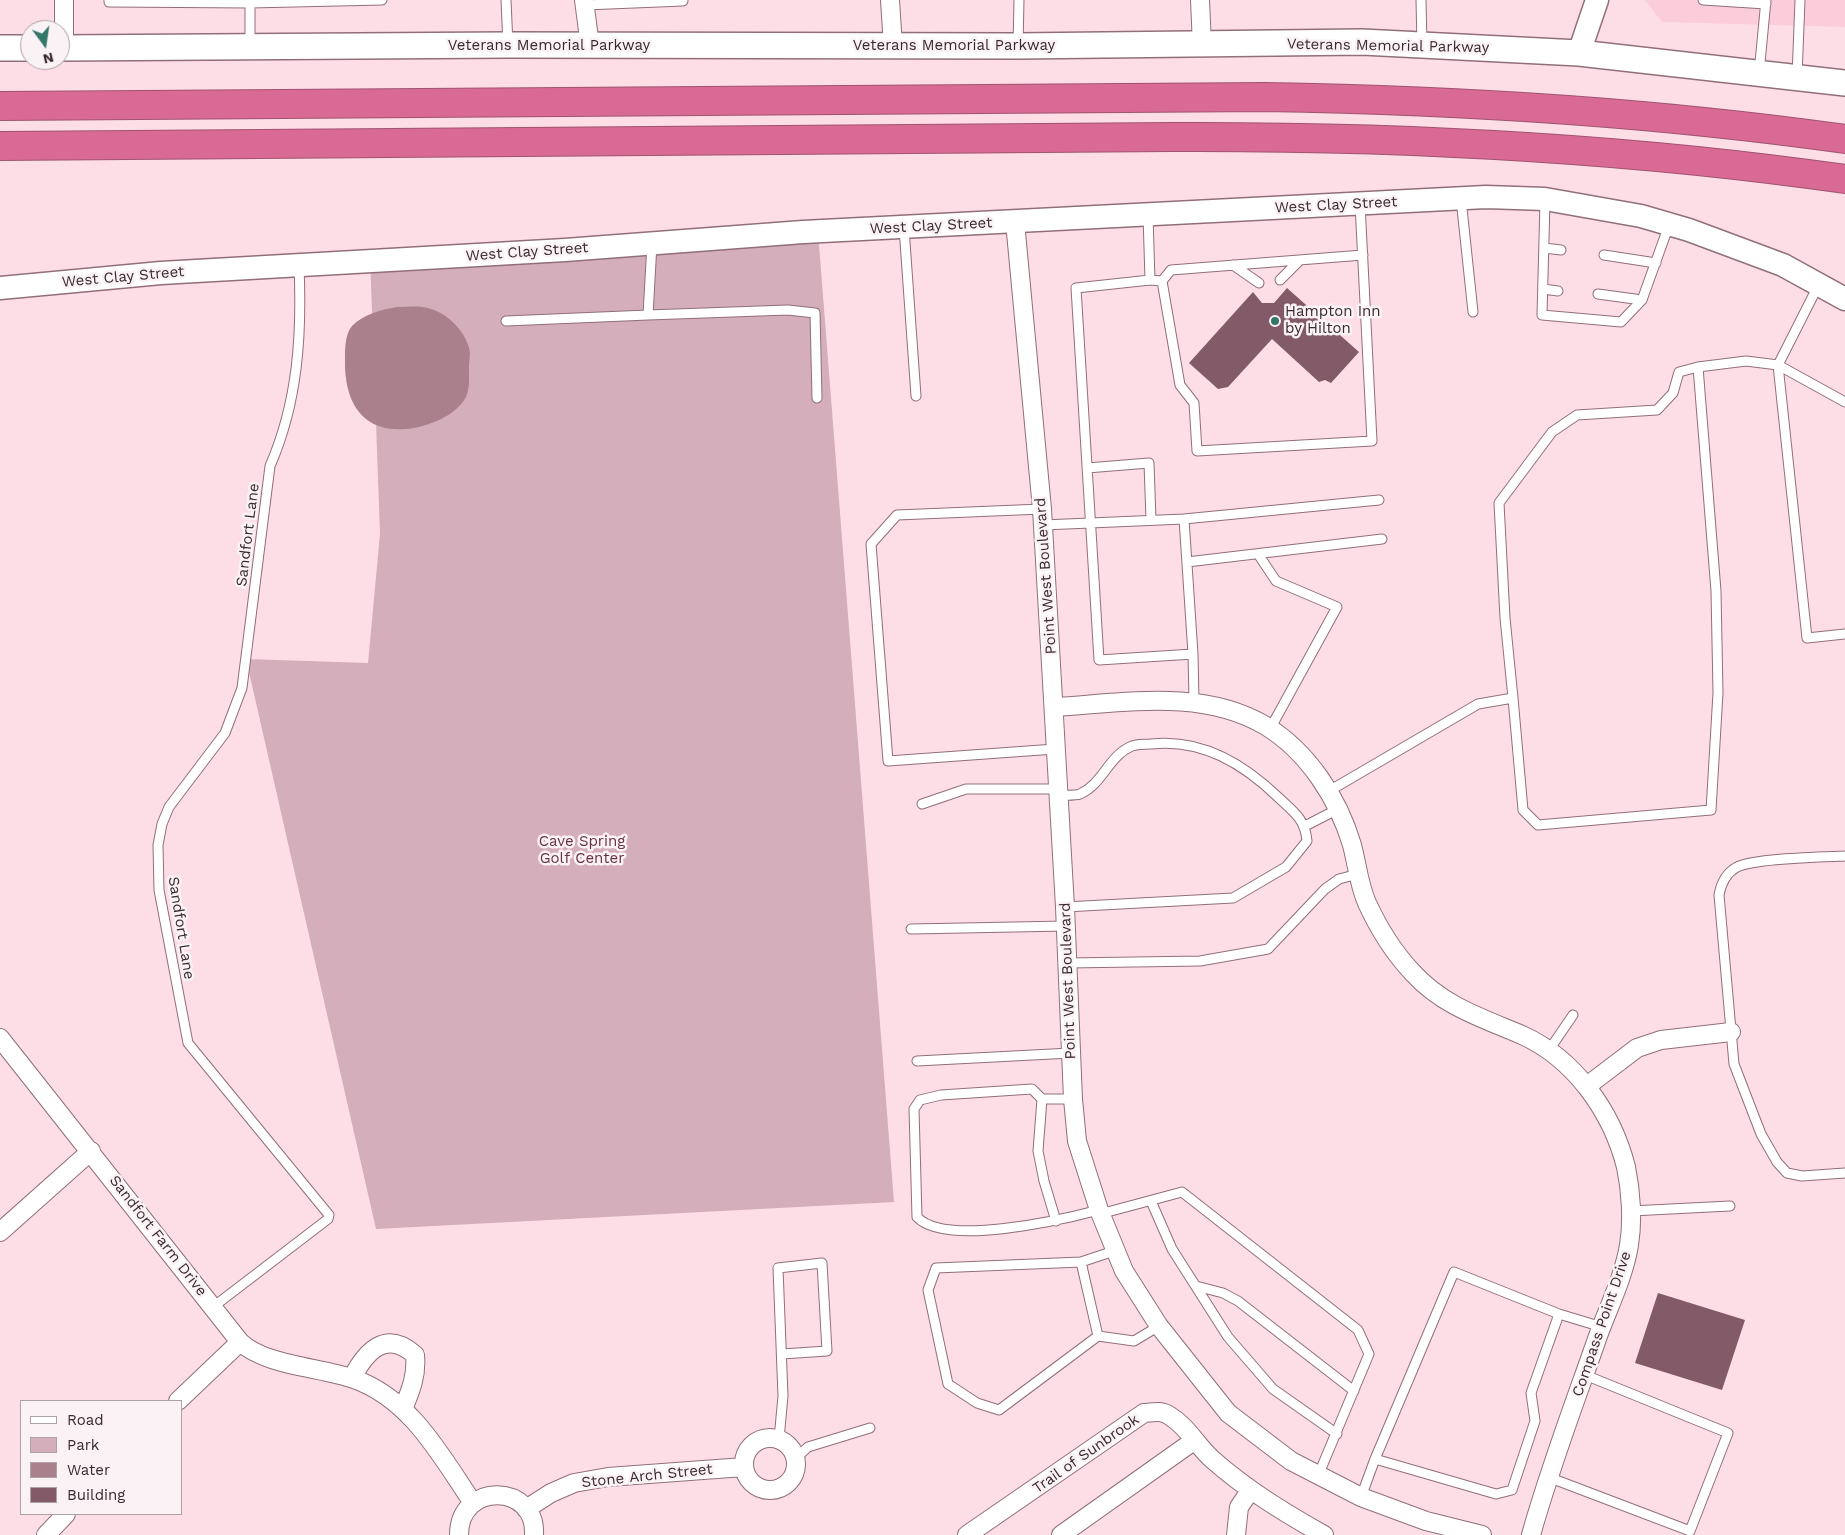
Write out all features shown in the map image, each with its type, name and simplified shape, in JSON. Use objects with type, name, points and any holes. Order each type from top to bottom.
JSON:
[{"type":"highway","points":[[0,106],[1341,98],[1440,101],[1620,113],[1845,139]]},
{"type":"highway","points":[[0,146],[1172,137],[1352,138],[1442,141],[1622,153],[1845,179]]},
{"type":"main road","name":"Veterans Memorial Parkway","points":[[70,48],[508,45],[1018,46],[1362,42],[1580,53],[1845,83]]},
{"type":"main road","points":[[0,48],[20,48]]},
{"type":"street","points":[[63,20],[64,0]]},
{"type":"street","points":[[890,0],[893,46]]},
{"type":"street","points":[[1200,0],[1202,44]]},
{"type":"street","points":[[1580,53],[1597,0]]},
{"type":"street","points":[[585,2],[590,46]]},
{"type":"street","name":"West Clay Street","points":[[0,288],[161,273],[904,228],[1461,198],[1545,199],[1641,216],[1737,246],[1783,265],[1845,299]]},
{"type":"street","name":"Point West Boulevard","points":[[1015,222],[1042,517],[1068,963],[1073,1099],[1077,1141],[1099,1212],[1114,1251],[1159,1326],[1228,1413],[1291,1461],[1361,1497],[1426,1521],[1482,1535]]},
{"type":"street","name":"Compass Point Drive","points":[[1054,707],[1194,701],[1225,708],[1270,729],[1295,748],[1329,791],[1351,844],[1366,902],[1387,939],[1413,973],[1436,994],[1461,1010],[1525,1036],[1549,1050],[1587,1086],[1601,1105],[1626,1168],[1631,1211],[1629,1245],[1618,1284],[1547,1477],[1531,1535]]},
{"type":"street","points":[[1587,1086],[1637,1048],[1662,1040],[1731,1032]]},
{"type":"street","name":"Sandfort Farm Drive","points":[[0,1038],[246,1348],[275,1360],[352,1378],[387,1396],[411,1415],[474,1503]]},
{"type":"street","points":[[0,1232],[91,1151]]},
{"type":"street","points":[[179,1400],[240,1342]]},
{"type":"street","points":[[352,1378],[361,1361],[375,1348],[387,1343],[404,1345],[415,1355],[416,1372],[412,1389],[403,1409]]},
{"type":"street","name":"Trail of Sunbrook","points":[[967,1535],[1144,1413],[1157,1411],[1168,1414],[1181,1424],[1211,1458],[1250,1491],[1324,1535]]},
{"type":"street","points":[[771,1438],[779,1439],[787,1443],[796,1458],[797,1467],[794,1476],[783,1488],[774,1491],[758,1488],[746,1475],[744,1458],[754,1443],[771,1438]]},
{"type":"street","points":[[1061,1535],[1195,1440]]},
{"type":"street","name":"Stone Arch Street","points":[[526,1509],[550,1493],[574,1483],[608,1477],[744,1467]]},
{"type":"street","points":[[1236,1535],[1239,1507],[1250,1491]]},
{"type":"street","points":[[459,1535],[460,1522],[466,1511],[474,1503],[490,1496],[507,1496],[518,1501],[532,1518],[534,1535]]},
{"type":"street","points":[[46,1535],[65,1515]]},
{"type":"lane","points":[[109,0],[109,2],[250,3],[382,0]]},
{"type":"lane","points":[[506,0],[508,45]]},
{"type":"lane","points":[[1018,46],[1019,0]]},
{"type":"lane","points":[[1421,0],[1422,45]]},
{"type":"lane","points":[[1703,0],[1766,2],[1759,73]]},
{"type":"lane","points":[[1797,78],[1800,0]]},
{"type":"lane","points":[[585,2],[683,1]]},
{"type":"lane","points":[[250,3],[250,47]]},
{"type":"lane","points":[[1461,198],[1473,312]]},
{"type":"lane","points":[[1545,199],[1542,315],[1621,322],[1642,300],[1669,224]]},
{"type":"lane","points":[[1360,204],[1363,255],[1372,441],[1197,451],[1194,403],[1180,385],[1162,281],[1171,270],[1363,255]]},
{"type":"lane","points":[[1148,215],[1150,280]]},
{"type":"lane","points":[[904,228],[916,396]]},
{"type":"lane","points":[[648,315],[652,244]]},
{"type":"lane","points":[[1544,248],[1561,250]]},
{"type":"lane","points":[[1604,255],[1656,263]]},
{"type":"lane","points":[[1280,280],[1300,260]]},
{"type":"lane","points":[[1232,265],[1259,283]]},
{"type":"lane","name":"Sandfort Lane","points":[[213,1307],[328,1220],[329,1215],[188,1043],[159,890],[158,868],[158,845],[162,824],[169,807],[225,733],[242,688],[270,466],[283,436],[295,379],[301,316],[299,266]]},
{"type":"lane","points":[[1162,281],[1150,280],[1076,288],[1099,660],[1193,654]]},
{"type":"lane","points":[[1820,284],[1778,365],[1807,638],[1845,634]]},
{"type":"lane","points":[[1543,289],[1558,291]]},
{"type":"lane","points":[[1598,294],[1642,300]]},
{"type":"lane","points":[[506,321],[788,310],[815,313],[817,398]]},
{"type":"lane","points":[[1698,367],[1716,591],[1718,693],[1711,810],[1538,825],[1523,810],[1505,618],[1499,503],[1552,432],[1577,415],[1657,410],[1673,392],[1679,372],[1698,367],[1746,361],[1778,365],[1845,402]]},
{"type":"lane","points":[[1087,468],[1149,464],[1151,520]]},
{"type":"lane","points":[[1055,749],[888,761],[871,544],[898,515],[1042,517],[1090,522],[1184,518],[1379,500]]},
{"type":"lane","points":[[1184,518],[1193,654],[1194,701]]},
{"type":"lane","points":[[1187,562],[1382,539]]},
{"type":"lane","points":[[1258,554],[1276,581],[1337,607],[1270,729]]},
{"type":"lane","points":[[1329,791],[1478,704],[1513,698]]},
{"type":"lane","points":[[922,804],[966,790],[1057,792],[1078,795],[1093,786],[1112,759],[1133,746],[1168,742],[1207,749],[1231,760],[1257,776],[1306,826],[1307,841],[1286,867],[1233,898],[1065,907]]},
{"type":"lane","points":[[1306,826],[1338,809]]},
{"type":"lane","points":[[1845,856],[1756,863],[1737,867],[1722,882],[1718,895],[1734,1064],[1761,1134],[1777,1162],[1787,1173],[1802,1176],[1845,1173]]},
{"type":"lane","points":[[1068,963],[1200,961],[1268,949],[1325,889],[1340,879],[1358,874]]},
{"type":"lane","points":[[912,929],[1066,926]]},
{"type":"lane","points":[[1549,1050],[1573,1016]]},
{"type":"lane","points":[[917,1061],[1071,1053]]},
{"type":"lane","points":[[1073,1099],[1042,1099],[1032,1089],[941,1095],[920,1100],[914,1109],[917,1217],[924,1224],[935,1229],[957,1231],[1035,1226],[1182,1192],[1358,1330],[1369,1354],[1318,1476]]},
{"type":"lane","points":[[1042,1099],[1038,1151],[1044,1181],[1056,1221]]},
{"type":"lane","points":[[1151,1200],[1172,1249],[1228,1337],[1273,1389],[1337,1434]]},
{"type":"lane","points":[[1631,1211],[1730,1206]]},
{"type":"lane","points":[[1114,1251],[1081,1262],[936,1268],[928,1290],[948,1384],[977,1403],[999,1410],[1098,1336],[1134,1341],[1159,1326]]},
{"type":"lane","points":[[1081,1262],[1098,1336]]},
{"type":"lane","points":[[779,1439],[783,1396],[778,1268],[822,1263],[827,1351],[782,1354]]},
{"type":"lane","points":[[1361,1497],[1375,1459],[1454,1272],[1559,1314],[1602,1327]]},
{"type":"lane","points":[[1196,1286],[1223,1293],[1238,1301],[1354,1391]]},
{"type":"lane","points":[[1375,1459],[1496,1494],[1512,1490],[1535,1421],[1531,1393],[1559,1314]]},
{"type":"lane","points":[[1547,1477],[1690,1531],[1728,1433],[1585,1375]]},
{"type":"lane","points":[[796,1458],[808,1447],[870,1428]]},
{"type":"shaded area","points":[[1645,0],[1845,0],[1845,27],[1662,22]]},
{"type":"green space","name":"Cave Spring Golf Center","points":[[818,232],[894,1202],[376,1229],[246,659],[368,663],[380,534],[370,256]]},
{"type":"water","points":[[397,307],[423,307],[444,315],[464,335],[470,353],[468,390],[461,404],[448,415],[432,423],[407,429],[391,429],[378,426],[367,420],[352,401],[345,374],[346,342],[352,326],[362,318],[373,313]]},
{"type":"building","name":"Hampton Inn by Hilton","points":[[1287,288],[1359,352],[1331,383],[1325,380],[1319,382],[1272,339],[1228,387],[1218,389],[1189,363],[1253,292],[1262,303],[1274,303]]},
{"type":"building","points":[[1658,1293],[1745,1320],[1722,1390],[1635,1363]]},
{"type":"place","name":"Hampton Inn by Hilton","points":[[1275,321]]}]
